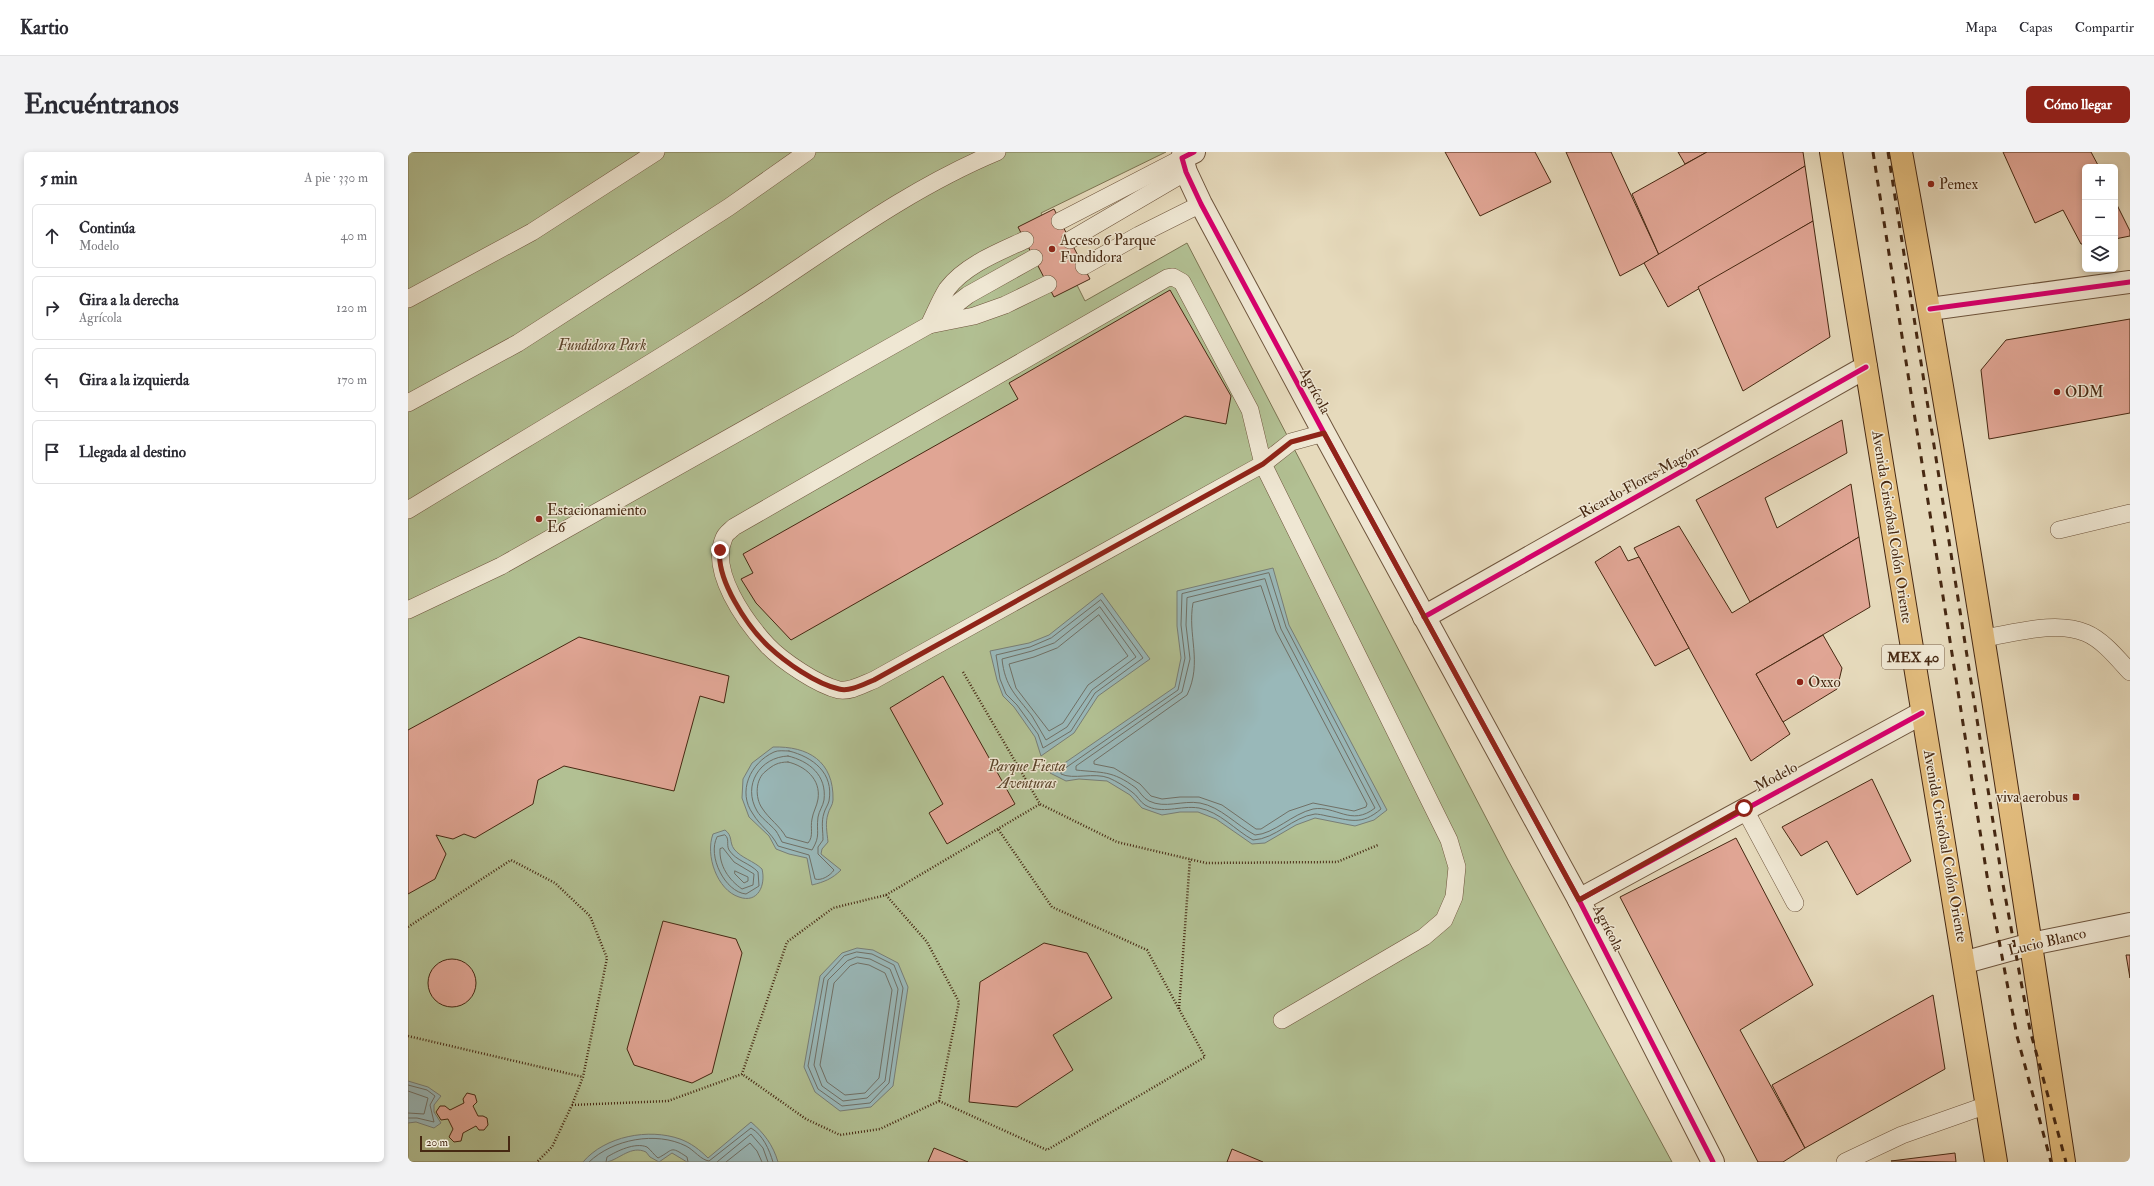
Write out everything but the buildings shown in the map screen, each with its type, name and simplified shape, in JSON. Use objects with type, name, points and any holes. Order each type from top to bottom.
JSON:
[{"type":"main road","name":"Avenida Cristóbal Colón Oriente","points":[[1831,152],[1922,713],[1966,962],[1996,1162]]},
{"type":"main road","points":[[1901,152],[1930,308],[1984,638],[2064,1162]]},
{"type":"street","name":"Agrícola","points":[[1186,159],[1201,204],[1324,433],[1579,900],[1713,1162]]},
{"type":"street","points":[[1930,308],[2130,282]]},
{"type":"street","name":"Ricardo Flores Magón","points":[[1424,617],[1866,367]]},
{"type":"street","name":"Modelo","points":[[1579,900],[1744,808],[1922,713]]},
{"type":"street","name":"Lucio Blanco","points":[[1966,962],[2031,944],[2130,924]]},
{"type":"lane","points":[[408,299],[532,232],[656,152]]},
{"type":"lane","points":[[408,403],[518,343],[728,207],[807,152]]},
{"type":"lane","points":[[408,510],[733,312],[926,186],[960,168],[997,152]]},
{"type":"lane","points":[[1060,221],[1186,159]]},
{"type":"lane","points":[[1070,240],[1186,159]]},
{"type":"lane","points":[[1084,266],[1201,204]]},
{"type":"lane","points":[[929,325],[948,288],[958,278],[974,266],[1025,240]]},
{"type":"lane","points":[[408,610],[501,566],[929,325],[968,295],[1034,258]]},
{"type":"lane","points":[[1282,1020],[1424,938],[1444,920],[1454,897],[1457,867],[1449,840],[1263,464],[1254,424],[1243,394],[1182,282],[1173,277],[1168,278],[734,527],[724,536],[719,558],[729,590],[767,645],[790,664],[823,683],[840,690],[856,688],[874,680],[1263,464],[1291,442],[1324,433]]},
{"type":"lane","points":[[929,325],[974,316],[1005,305],[1048,284]]},
{"type":"lane","points":[[2059,530],[2130,513]]},
{"type":"lane","points":[[1984,638],[2068,627],[2088,634],[2110,651],[2130,672]]},
{"type":"lane","points":[[1744,808],[1795,903]]},
{"type":"lane","points":[[1845,1162],[1902,1135],[1987,1105]]},
{"type":"path","points":[[963,672],[1040,804],[1117,842],[1206,863],[1337,862],[1378,845]]},
{"type":"path","points":[[742,1074],[787,942],[833,908],[886,895],[1040,804]]},
{"type":"path","points":[[742,1074],[806,1119],[840,1135],[880,1129],[939,1101],[1047,1150],[1205,1057],[1147,950],[1052,907],[998,829]]},
{"type":"path","points":[[1179,1010],[1190,859]]},
{"type":"path","points":[[408,927],[511,860],[555,883],[590,916],[607,958],[583,1077],[572,1105],[552,1147],[537,1162]]},
{"type":"path","points":[[886,895],[927,942],[959,1002],[939,1101]]},
{"type":"path","points":[[408,1036],[583,1077]]},
{"type":"path","points":[[572,1105],[668,1101],[742,1074]]},
{"type":"green space","name":"Parque Fiesta Aventuras","points":[[408,152],[1166,152],[1041,213],[1085,301],[1187,243],[1508,860],[1672,1162],[408,1162]]},
{"type":"water","points":[[1273,568],[1289,625],[1387,810],[1374,820],[1355,826],[1315,818],[1296,825],[1265,843],[1252,844],[1216,819],[1198,812],[1180,812],[1162,815],[1142,808],[1130,795],[1107,781],[1079,779],[1066,781],[1050,773],[1175,687],[1181,658],[1177,626],[1177,591]]},
{"type":"water","points":[[1102,593],[1150,659],[1098,696],[1074,733],[1041,756],[1035,737],[1014,707],[1003,696],[997,680],[990,651],[1029,643],[1049,635]]},
{"type":"water","points":[[773,747],[786,747],[808,753],[824,766],[829,775],[832,786],[833,802],[829,812],[826,828],[828,842],[822,849],[821,854],[841,870],[831,878],[812,885],[807,858],[776,849],[769,836],[749,817],[742,798],[743,779],[752,763]]},
{"type":"water","points":[[725,830],[729,835],[734,849],[762,869],[763,881],[761,887],[759,892],[751,898],[739,897],[731,893],[719,880],[715,871],[712,861],[711,842],[713,834]]},
{"type":"water","points":[[857,948],[873,950],[898,963],[908,987],[893,1086],[871,1107],[840,1111],[815,1092],[804,1067],[820,976],[842,953]]},
{"type":"water","points":[[408,1081],[428,1087],[441,1096],[434,1105],[434,1112],[441,1123],[434,1128],[416,1122],[408,1123]]},
{"type":"water","points":[[751,1122],[768,1140],[774,1150],[778,1162],[687,1162],[672,1153],[659,1162],[650,1157],[646,1152],[635,1150],[607,1162],[583,1162],[592,1153],[615,1140],[655,1134],[680,1139],[695,1147],[708,1158]]},
{"type":"railway","points":[[1873,152],[1988,882],[2017,1036],[2051,1162]]},
{"type":"railway","points":[[1888,152],[2002,879],[2030,1030],[2066,1162]]},
{"type":"cycle path","points":[[1194,152],[1182,158],[1186,172],[1201,204],[1324,433],[1579,900],[1713,1162]]},
{"type":"cycle path","points":[[1930,309],[2130,282]]},
{"type":"cycle path","points":[[1424,617],[1866,367]]},
{"type":"cycle path","points":[[1579,900],[1922,713]]},
{"type":"place","name":"Pemex","points":[[1931,184]]},
{"type":"place","name":"Acceso 6 Parque Fundidora","points":[[1052,249]]},
{"type":"place","name":"ODM","points":[[2057,392]]},
{"type":"place","name":"Estacionamiento E6","points":[[539,519]]},
{"type":"place","name":"Oxxo","points":[[1800,682]]},
{"type":"place","name":"viva aerobus","points":[[2076,797]]},
{"type":"route","points":[[720,550],[719,558],[721,569],[729,590],[767,645],[790,664],[823,683],[840,690],[856,688],[874,680],[1263,464],[1291,442],[1324,433],[1579,900],[1744,808]]},
{"type":"park label","name":"Fundidora Park","points":[[602,345]]}]
